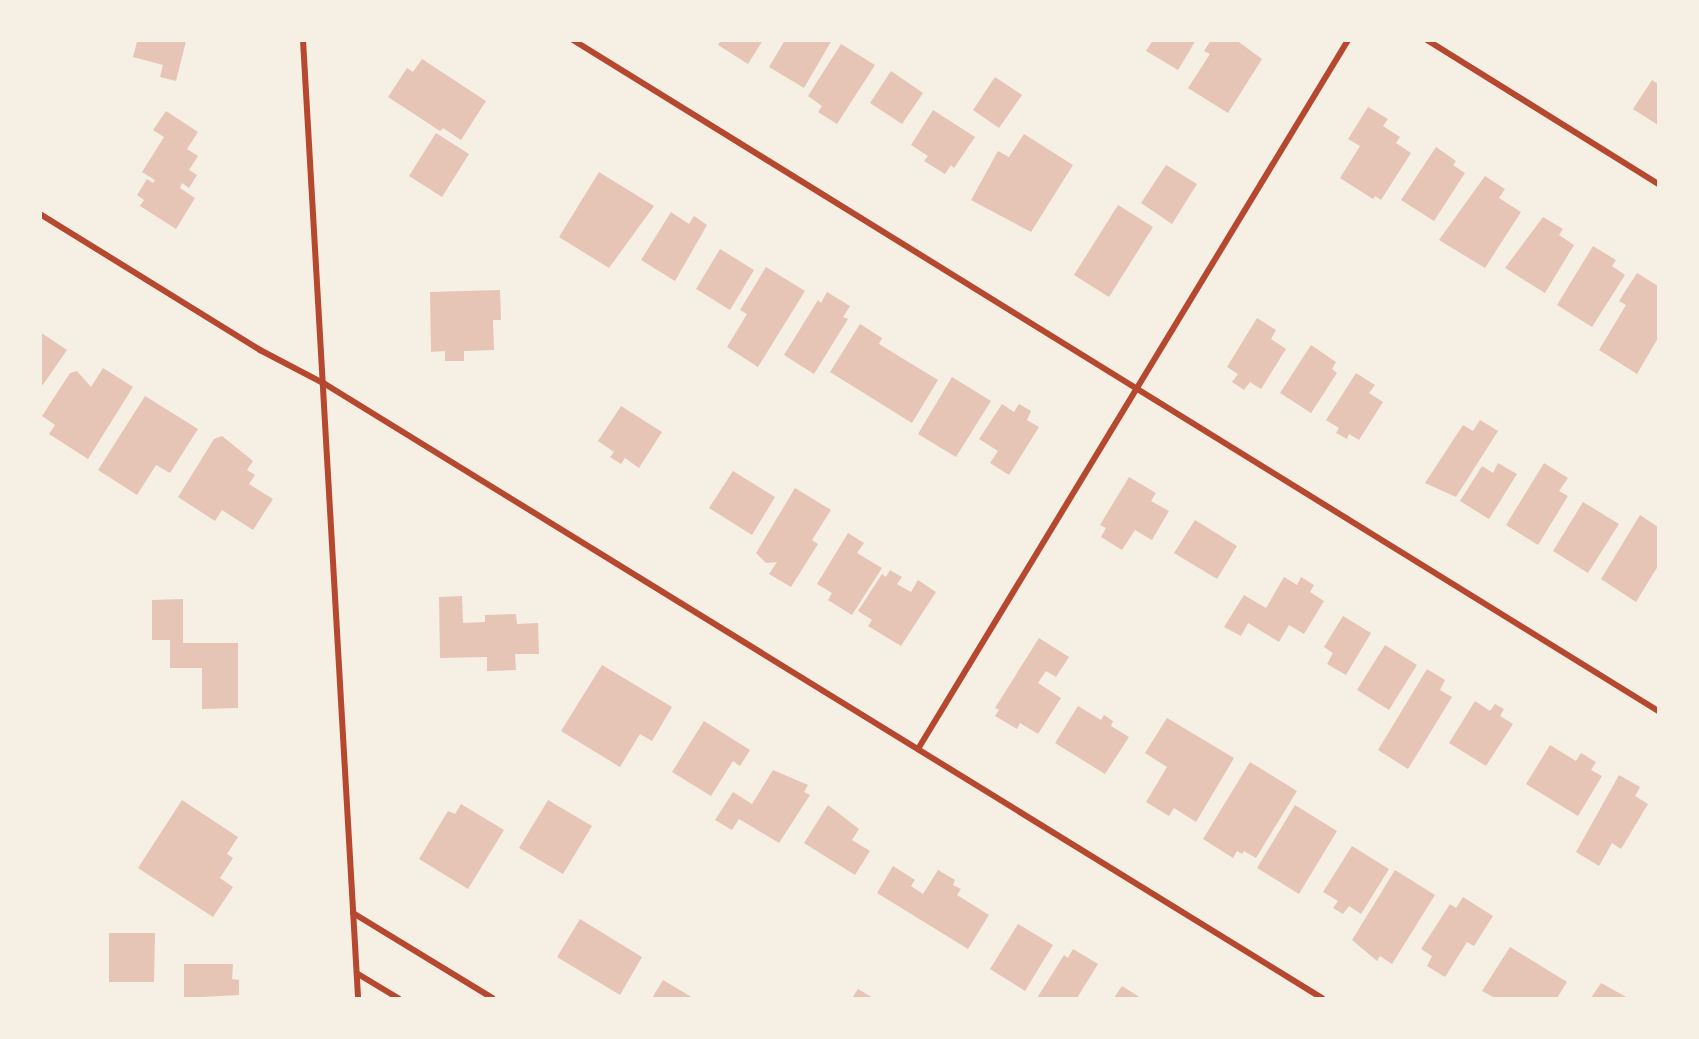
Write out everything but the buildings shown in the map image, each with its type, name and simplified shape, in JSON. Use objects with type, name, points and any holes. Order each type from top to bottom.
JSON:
[{"type":"street","points":[[303,40],[325,384],[358,999]]},
{"type":"street","points":[[573,40],[1659,711]]},
{"type":"street","points":[[918,749],[1348,40]]},
{"type":"street","points":[[1427,40],[1659,184]]},
{"type":"street","points":[[40,214],[260,350],[325,384],[1322,999]]},
{"type":"street","points":[[353,913],[492,999]]},
{"type":"street","points":[[358,974],[398,999]]}]
